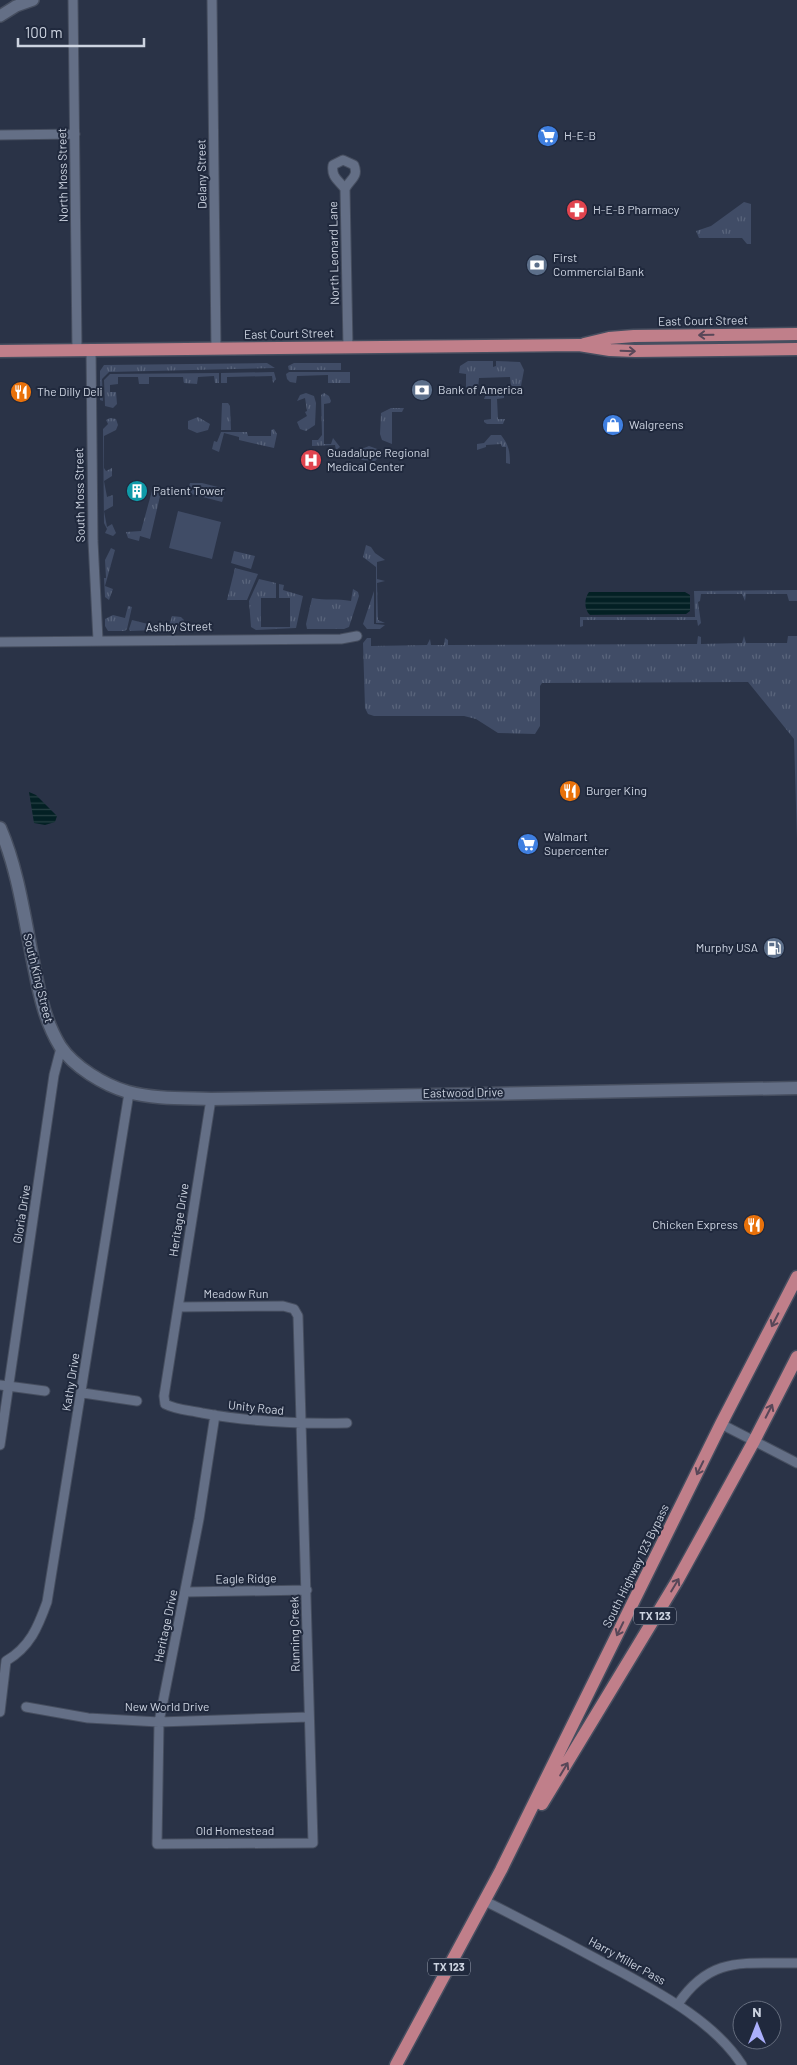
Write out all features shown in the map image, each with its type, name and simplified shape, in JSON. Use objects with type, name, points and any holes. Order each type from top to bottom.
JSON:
[{"type":"main road","name":"East Court Street","points":[[579,345],[609,338],[634,336],[797,334]]},
{"type":"main road","name":"East Court Street","points":[[0,351],[579,345],[635,351],[797,349]]},
{"type":"main road","name":"South King Street","points":[[0,828],[15,877],[46,1014],[61,1048],[79,1065],[100,1080],[129,1092]]},
{"type":"main road","name":"Eastwood Drive","points":[[129,1092],[162,1097],[211,1099],[797,1088]]},
{"type":"main road","name":"South Highway 123 Bypass","points":[[502,1870],[721,1424],[797,1276]]},
{"type":"main road","name":"South Highway 123 Bypass","points":[[396,2065],[502,1870],[677,1581],[754,1440],[797,1356]]},
{"type":"street","points":[[1,14],[33,0]]},
{"type":"street","name":"North Moss Street","points":[[73,0],[77,349]]},
{"type":"street","name":"Delany Street","points":[[212,0],[216,349]]},
{"type":"street","points":[[0,135],[75,134]]},
{"type":"street","name":"North Leonard Lane","points":[[346,189],[348,347]]},
{"type":"street","name":"South Moss Street","points":[[91,349],[92,540],[98,640]]},
{"type":"street","name":"Ashby Street","points":[[0,642],[341,639],[357,636]]},
{"type":"street","name":"Gloria Drive","points":[[0,1445],[5,1385],[54,1075],[61,1048]]},
{"type":"street","name":"Kathy Drive","points":[[3,1660],[20,1653],[30,1641],[48,1602],[83,1393],[129,1092]]},
{"type":"street","name":"Heritage Drive","points":[[165,1404],[164,1396],[211,1099]]},
{"type":"street","name":"Meadow Run","points":[[178,1307],[283,1306],[294,1309]]},
{"type":"street","name":"Running Creek","points":[[294,1309],[298,1316],[300,1333],[313,1843]]},
{"type":"street","points":[[5,1385],[45,1391]]},
{"type":"street","points":[[83,1393],[137,1401]]},
{"type":"street","name":"Unity Road","points":[[165,1404],[173,1408],[271,1423],[347,1423]]},
{"type":"street","name":"Heritage Drive","points":[[157,1844],[158,1722],[186,1592],[215,1415]]},
{"type":"street","points":[[721,1424],[797,1463]]},
{"type":"street","name":"Eagle Ridge","points":[[186,1592],[307,1590]]},
{"type":"street","points":[[0,1712],[3,1660]]},
{"type":"street","name":"New World Drive","points":[[26,1707],[88,1718],[158,1722],[309,1717]]},
{"type":"street","name":"Old Homestead","points":[[157,1844],[313,1843]]},
{"type":"street","name":"Harry Miller Pass","points":[[485,1901],[580,1949],[678,2004],[719,2039],[742,2065]]},
{"type":"street","points":[[678,2004],[688,1990],[709,1972],[740,1965],[797,1963]]},
{"type":"green space","points":[[744,202],[751,204],[751,244],[747,244],[742,238],[699,238],[696,231],[711,226]]},
{"type":"green space","points":[[468,361],[493,361],[493,367],[496,366],[496,361],[520,362],[524,370],[521,386],[511,386],[510,377],[479,378],[478,389],[466,391],[466,374],[459,373],[460,366]]},
{"type":"green space","points":[[267,363],[275,368],[109,372],[102,379],[103,401],[100,400],[100,371],[104,365]]},
{"type":"green space","points":[[294,363],[341,363],[341,370],[289,370],[288,366]]},
{"type":"green space","points":[[274,372],[276,379],[273,383],[272,376],[227,377],[227,383],[221,383],[221,373]]},
{"type":"green space","points":[[289,372],[350,372],[350,383],[328,383],[328,375],[297,376],[296,383],[290,382],[286,374]]},
{"type":"green space","points":[[219,373],[219,383],[215,383],[214,376],[198,377],[197,384],[184,383],[183,377],[149,377],[149,384],[139,384],[138,377],[118,377],[118,384],[110,385],[110,392],[116,392],[117,404],[113,408],[105,406],[104,380],[110,374]]},
{"type":"green space","points":[[306,393],[314,396],[316,403],[315,425],[306,431],[300,429],[297,422],[307,416],[305,412],[307,411],[305,398],[297,401],[300,395]]},
{"type":"green space","points":[[324,393],[329,396],[331,401],[324,404],[324,444],[331,444],[333,438],[340,447],[336,450],[335,445],[312,446],[312,440],[318,440],[322,435],[321,395]]},
{"type":"green space","points":[[486,394],[504,395],[504,398],[497,399],[498,419],[505,419],[503,424],[487,424],[484,422],[484,420],[491,419],[491,399],[484,399]]},
{"type":"green space","points":[[222,403],[228,403],[230,406],[231,430],[221,430]]},
{"type":"green space","points":[[391,408],[404,408],[402,412],[392,412],[392,444],[382,440],[380,434],[381,413]]},
{"type":"green space","points":[[198,417],[210,424],[208,430],[197,433],[188,429],[188,421]]},
{"type":"green space","points":[[110,418],[116,419],[118,425],[116,430],[104,436],[104,468],[106,471],[112,468],[112,476],[104,481],[107,497],[113,495],[113,506],[104,511],[107,527],[112,524],[116,533],[113,536],[105,533],[107,529],[104,523],[103,429],[108,424],[106,420]]},
{"type":"green space","points":[[274,429],[277,434],[274,448],[239,440],[239,437],[224,433],[219,452],[212,449],[214,441],[217,442],[221,432],[247,432],[248,436],[271,436],[271,430]]},
{"type":"green space","points":[[491,435],[501,435],[506,442],[510,464],[506,463],[506,447],[502,447],[501,444],[486,445],[486,447],[477,450],[477,444],[484,443]]},
{"type":"green space","points":[[369,446],[380,450],[381,456],[375,461],[362,460],[358,456],[359,450]]},
{"type":"green space","points":[[190,483],[202,483],[226,489],[222,502],[187,493]]},
{"type":"green space","points":[[153,487],[165,490],[161,492],[150,539],[140,536],[139,541],[128,538],[126,532],[141,531]]},
{"type":"green space","points":[[178,511],[221,522],[212,559],[169,548]]},
{"type":"green space","points":[[366,545],[371,547],[375,553],[385,560],[377,562],[377,579],[385,581],[377,583],[378,620],[385,623],[376,623],[376,567],[363,557]]},
{"type":"green space","points":[[111,548],[115,550],[105,586],[113,589],[109,600],[105,597],[104,578],[106,578],[105,560]]},
{"type":"green space","points":[[234,551],[255,556],[251,569],[231,563]]},
{"type":"green space","points":[[235,568],[258,574],[247,600],[227,600]]},
{"type":"green space","points":[[259,579],[276,583],[276,598],[261,598],[261,627],[290,627],[290,598],[279,598],[279,584],[284,585],[283,590],[303,596],[296,628],[256,630],[251,627],[249,601]]},
{"type":"green space","points":[[353,589],[358,592],[359,596],[349,627],[344,629],[307,629],[306,624],[312,598],[351,601]]},
{"type":"green space","points":[[797,590],[797,601],[789,601],[787,594],[746,594],[745,601],[742,594],[701,594],[700,601],[698,602],[701,623],[698,626],[697,620],[583,620],[583,626],[580,627],[580,617],[695,617],[694,591]]},
{"type":"green space","points":[[374,591],[374,624],[385,625],[380,629],[367,629],[363,624]]},
{"type":"green space","points":[[128,606],[132,607],[127,629],[125,631],[108,631],[105,626],[105,619],[113,615],[125,618]]},
{"type":"green space","points":[[172,616],[181,617],[184,620],[183,629],[130,631],[129,629],[132,620],[168,629]]},
{"type":"green space","points":[[698,636],[701,637],[701,644],[742,643],[744,636],[746,643],[787,643],[788,636],[797,636],[797,839],[794,739],[748,682],[542,683],[540,686],[540,726],[535,734],[498,733],[476,719],[464,716],[374,716],[368,714],[365,708],[363,643],[367,638],[371,638],[371,646],[427,645],[430,639],[431,645],[444,645],[445,638],[448,640],[448,645],[697,644]]},
{"type":"shaded area","points":[[589,592],[685,592],[690,595],[690,611],[686,614],[590,615],[585,604]]},
{"type":"shaded area","points":[[29,792],[36,795],[57,816],[55,822],[45,825],[34,823]]},
{"type":"place","name":"H-E-B","points":[[548,136]]},
{"type":"place","name":"H-E-B Pharmacy","points":[[577,210]]},
{"type":"place","name":"First Commercial Bank","points":[[537,265]]},
{"type":"place","name":"Bank of America","points":[[422,390]]},
{"type":"place","name":"The Dilly Deli","points":[[21,392]]},
{"type":"place","name":"Walgreens","points":[[613,425]]},
{"type":"place","name":"Guadalupe Regional Medical Center","points":[[311,460]]},
{"type":"place","name":"Patient Tower","points":[[137,491]]},
{"type":"place","name":"Burger King","points":[[570,791]]},
{"type":"place","name":"Walmart Supercenter","points":[[528,844]]},
{"type":"place","name":"Murphy USA","points":[[774,948]]},
{"type":"place","name":"Chicken Express","points":[[754,1225]]}]
